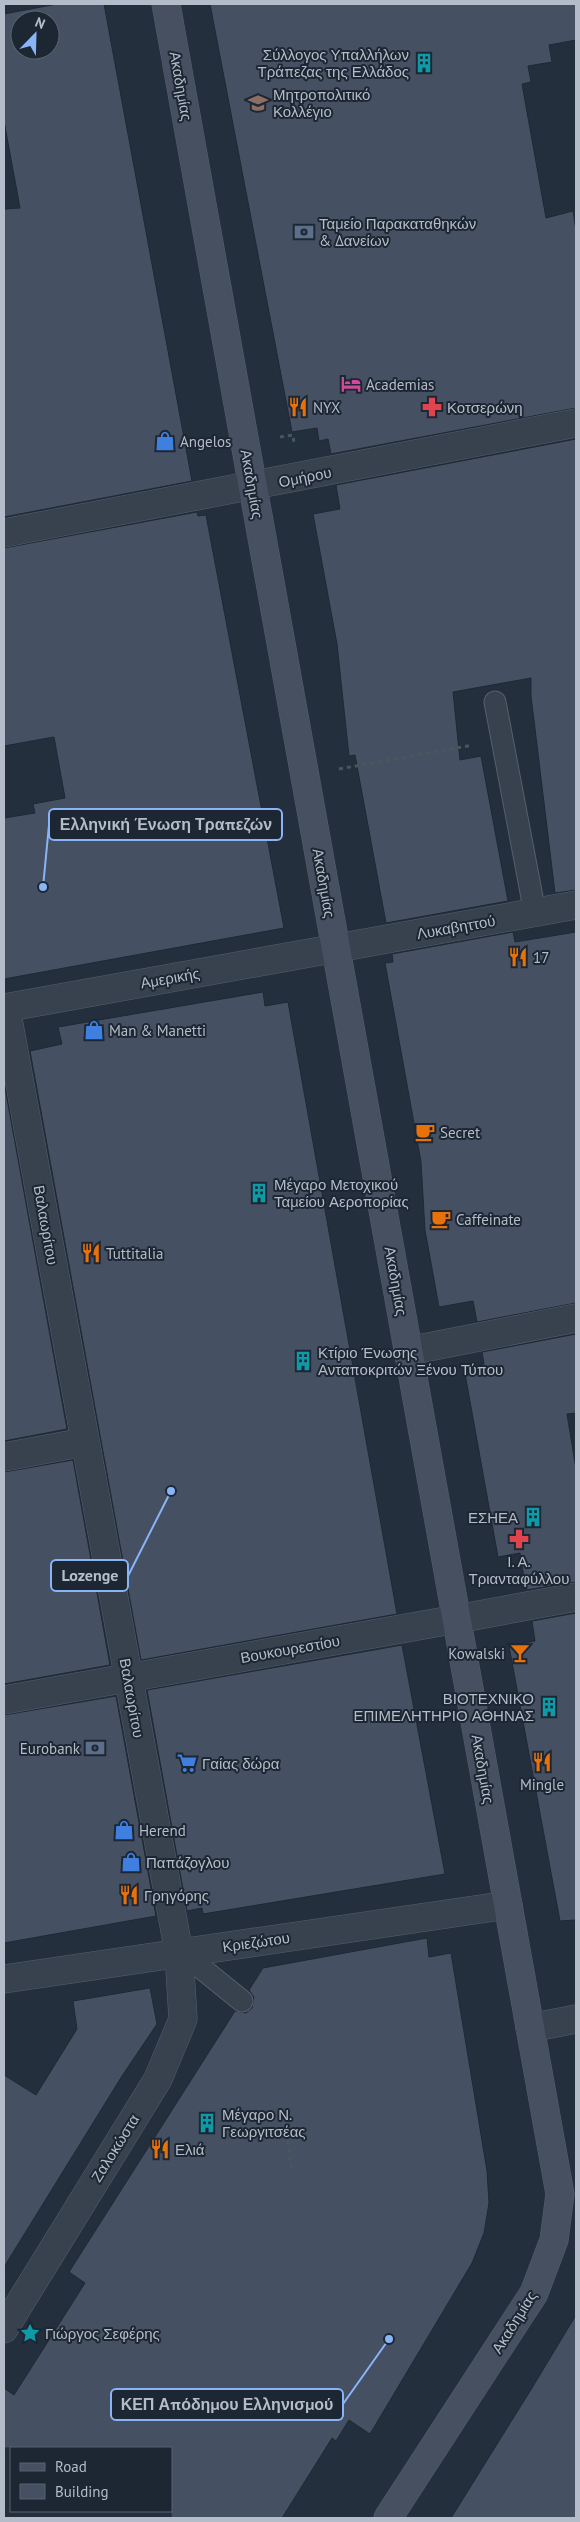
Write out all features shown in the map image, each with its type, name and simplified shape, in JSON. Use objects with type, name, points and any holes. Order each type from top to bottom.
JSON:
[{"type":"main road","name":"Ακαδημίας","points":[[166,4],[530,2028],[568,2199],[534,2293],[388,2518]]},
{"type":"street","name":"Ομήρου","points":[[4,533],[576,424]]},
{"type":"street","name":"Λυκαβηττού","points":[[336,949],[576,906]]},
{"type":"street","name":"Αμερικής","points":[[5,1008],[336,949]]},
{"type":"street","name":"Βαλαωρίτου","points":[[5,1008],[179,1953]]},
{"type":"street","points":[[408,1351],[576,1318]]},
{"type":"street","points":[[4,1457],[85,1442]]},
{"type":"street","name":"Βουκουρεστίου","points":[[4,1700],[576,1597]]},
{"type":"street","name":"Κριεζώτου","points":[[4,1979],[508,1905]]},
{"type":"street","name":"Ζαλοκώστα","points":[[4,2328],[158,2079],[183,2019],[179,1953]]},
{"type":"street","points":[[530,2028],[576,2019]]},
{"type":"lane","points":[[495,702],[535,913]]},
{"type":"lane","points":[[179,1953],[195,1963],[242,2001]]},
{"type":"path","points":[[305,775],[503,740]]},
{"type":"path","points":[[285,2117],[292,2173]]},
{"type":"building","points":[[57,4],[104,4],[192,481],[4,517],[4,209],[20,208],[4,121],[4,14],[10,13],[10,60],[60,60],[60,10],[25,10]]},
{"type":"building","points":[[210,4],[576,4],[576,40],[549,45],[552,62],[528,66],[531,82],[522,84],[546,218],[573,211],[576,231],[576,408],[331,454],[328,439],[319,441],[317,428],[292,432]]},
{"type":"building","points":[[576,439],[576,890],[555,893],[531,696],[531,678],[453,692],[460,760],[481,756],[508,901],[386,923],[355,755],[349,756],[337,644],[313,514],[340,509],[336,485]]},
{"type":"building","points":[[197,512],[198,516],[206,515],[284,928],[4,979],[4,818],[35,813],[33,804],[65,798],[54,737],[4,746],[4,548]]},
{"type":"building","points":[[513,932],[515,942],[576,932],[576,1303],[477,1322],[473,1301],[439,1307],[425,1230],[421,1162],[385,963],[393,962],[392,954]]},
{"type":"building","points":[[263,992],[265,1006],[288,1002],[397,1614],[141,1660],[30,1051],[62,1044],[58,1027]]},
{"type":"building","points":[[4,1082],[67,1429],[4,1441]]},
{"type":"building","points":[[576,1334],[576,1413],[567,1414],[576,1469],[576,1582],[526,1590],[520,1553],[498,1557],[464,1368],[484,1364],[482,1352]]},
{"type":"building","points":[[73,1460],[110,1665],[4,1684],[4,1472]]},
{"type":"building","name":"ΒΙΟΤΕΧΝΙΚΟ ΕΠΙΜΕΛΗΤΗΡΙΟ ΑΘΗΝΑΣ","points":[[576,1613],[576,1920],[560,1921],[509,1646],[535,1641],[532,1621]]},
{"type":"building","points":[[402,1645],[445,1874],[203,1914],[202,1908],[187,1911],[147,1690]]},
{"type":"building","points":[[116,1696],[156,1916],[4,1943],[4,1715]]},
{"type":"building","points":[[427,1938],[429,1957],[451,1953],[487,2171],[489,2203],[484,2233],[472,2263],[370,2434],[349,2420],[336,2441],[332,2438],[282,2518],[171,2518],[172,2447],[4,2448],[4,2388],[14,2395],[85,2283],[69,2272],[235,2011],[246,2013],[252,2008],[254,1997],[249,1990],[263,1968]]},
{"type":"building","points":[[150,1988],[157,2024],[122,2076],[4,2267],[4,2075],[36,2095],[77,2029],[73,2001]]},
{"type":"building","points":[[576,2315],[576,2518],[451,2518],[532,2388]]},
{"type":"place","name":"Σύλλογος Υπαλλήλων Τράπεζας της Ελλάδος","points":[[424,63]]},
{"type":"place","name":"Μητροπολιτικό Κολλέγιο","points":[[258,103]]},
{"type":"place","name":"Ταμείο Παρακαταθηκών & Δανείων","points":[[304,232]]},
{"type":"place","name":"Academias","points":[[351,384]]},
{"type":"place","name":"NYX","points":[[298,407]]},
{"type":"place","name":"Κοτσερώνη","points":[[432,407]]},
{"type":"place","name":"Angelos","points":[[165,441]]},
{"type":"place","name":"Ελληνική Ένωση Τραπεζών","points":[[43,887]]},
{"type":"place","name":"17","points":[[518,957]]},
{"type":"place","name":"Man & Manetti","points":[[94,1030]]},
{"type":"place","name":"Secret","points":[[425,1132]]},
{"type":"place","name":"Μέγαρο Μετοχικού Ταμείου Αεροπορίας","points":[[259,1193]]},
{"type":"place","name":"Caffeinate","points":[[441,1219]]},
{"type":"place","name":"Tuttitalia","points":[[91,1253]]},
{"type":"place","name":"Κτίριο Ένωσης Ανταποκριτών Ξένου Τύπου","points":[[303,1361]]},
{"type":"place","name":"Lozenge","points":[[171,1491]]},
{"type":"place","name":"ΕΣΗΕΑ","points":[[533,1517]]},
{"type":"place","name":"Ι. Α. Τριανταφύλλου","points":[[519,1539]]},
{"type":"place","name":"Kowalski","points":[[520,1653]]},
{"type":"place","name":"ΒΙΟΤΕΧΝΙΚΟ ΕΠΙΜΕΛΗΤΗΡΙΟ ΑΘΗΝΑΣ","points":[[549,1707]]},
{"type":"place","name":"Eurobank","points":[[95,1748]]},
{"type":"place","name":"Mingle","points":[[542,1762]]},
{"type":"place","name":"Γαίας δώρα","points":[[187,1763]]},
{"type":"place","name":"Herend","points":[[124,1830]]},
{"type":"place","name":"Παπάζογλου","points":[[131,1862]]},
{"type":"place","name":"Γρηγόρης","points":[[129,1895]]},
{"type":"place","name":"Μέγαρο Ν. Γεωργιτσέας","points":[[207,2123]]},
{"type":"place","name":"Ελιά","points":[[160,2149]]},
{"type":"place","name":"Γιώργος Σεφέρης","points":[[30,2333]]},
{"type":"place","name":"ΚΕΠ Απόδημου Ελληνισμού","points":[[389,2339]]}]
